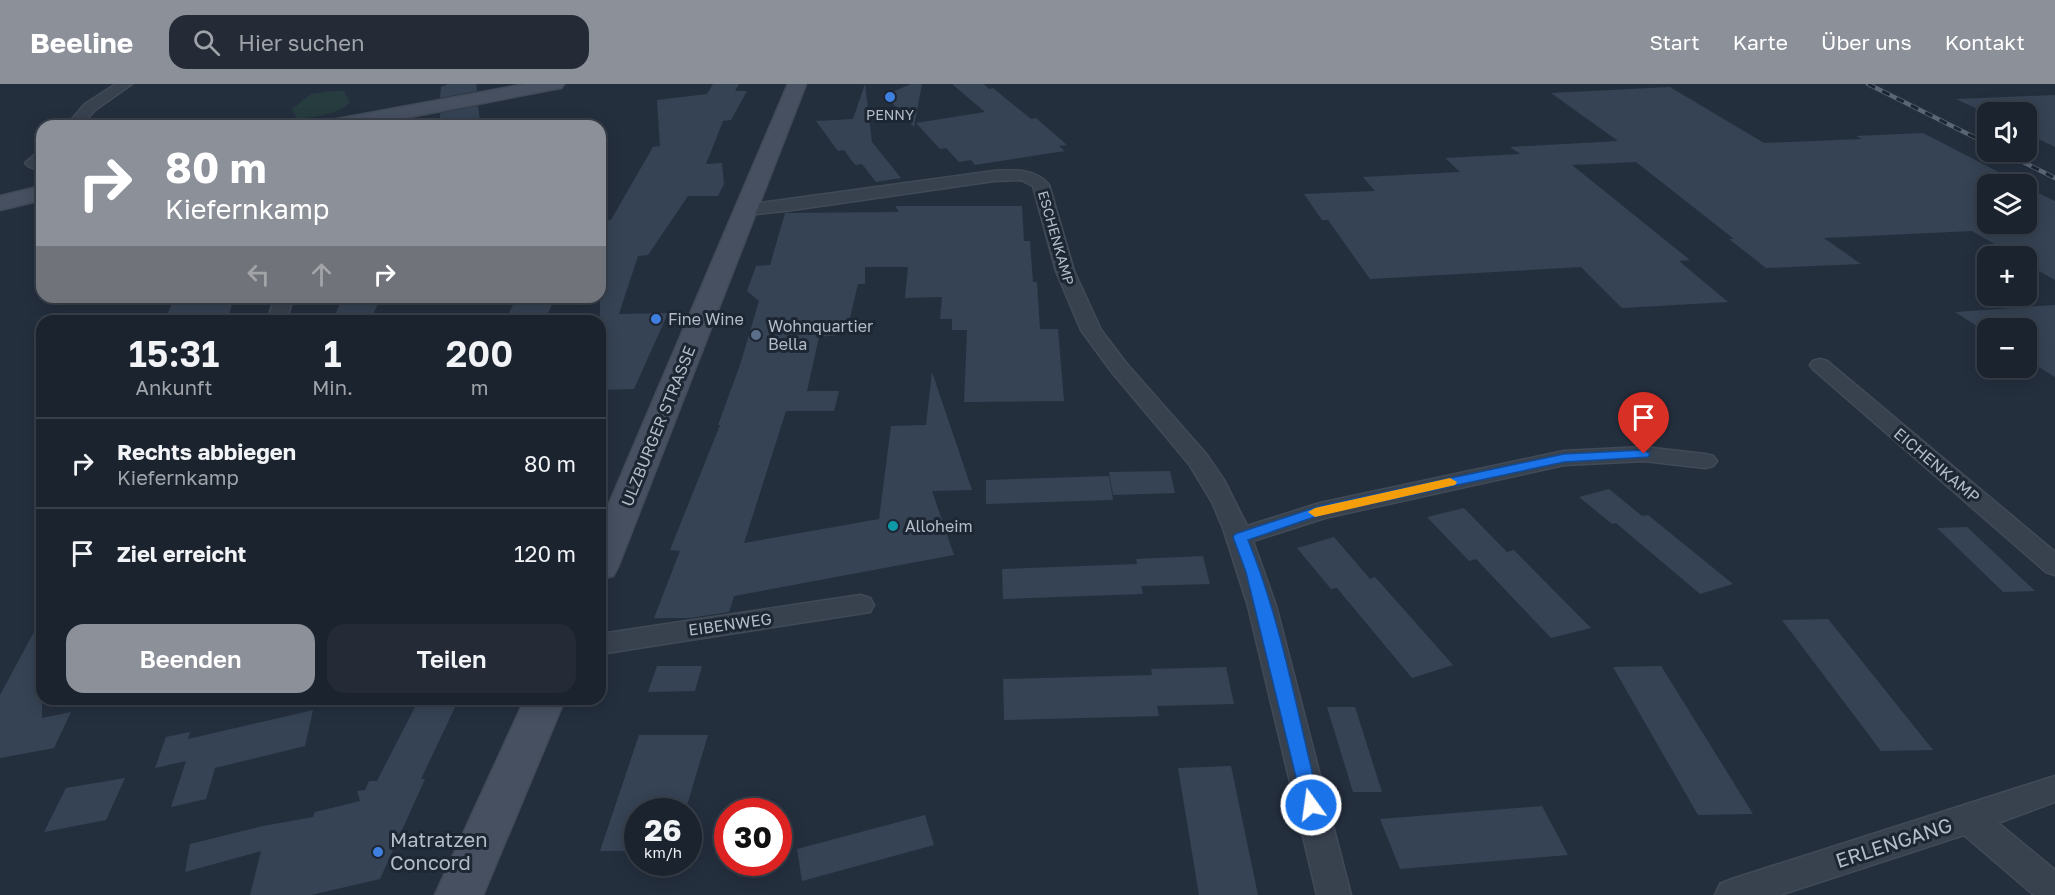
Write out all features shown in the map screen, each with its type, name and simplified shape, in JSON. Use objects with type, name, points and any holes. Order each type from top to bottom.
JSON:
[{"type":"main road","name":"ULZBURGER STRASSE","points":[[606,552],[797,84]]},
{"type":"main road","points":[[363,120],[547,85]]},
{"type":"main road","points":[[0,203],[36,194]]},
{"type":"main road","points":[[459,895],[541,705]]},
{"type":"street","points":[[79,120],[90,107],[124,84]]},
{"type":"street","name":"ESCHENKAMP","points":[[746,210],[994,176],[1015,175],[1032,178],[1040,183],[1073,298],[1103,348],[1195,454],[1223,500],[1240,537]]},
{"type":"street","name":"EICHENKAMP","points":[[1820,365],[2055,566]]},
{"type":"street","points":[[1334,895],[1254,572],[1240,537],[1320,511],[1564,458],[1644,454],[1705,461]]},
{"type":"street","name":"EIBENWEG","points":[[606,643],[860,605]]},
{"type":"street","name":"ERLENGANG","points":[[1731,895],[2055,789]]},
{"type":"street","points":[[1969,819],[2055,891]]},
{"type":"green space","points":[[344,91],[350,103],[332,113],[297,119],[292,109],[311,94]]},
{"type":"building","points":[[448,84],[476,84],[477,91],[440,98],[441,87]]},
{"type":"building","points":[[713,84],[739,84],[735,91],[747,91],[731,120],[723,121],[706,164],[722,163],[724,184],[718,196],[688,196],[648,255],[638,256],[619,314],[668,313],[634,389],[606,390],[606,315],[600,315],[600,303],[606,303],[606,220],[611,220],[653,147],[660,146],[657,100],[707,94]]},
{"type":"building","points":[[865,84],[872,142],[901,178],[876,182],[862,164],[855,165],[844,150],[838,151],[816,121],[853,119]]},
{"type":"building","points":[[911,84],[922,84],[914,127],[885,95]]},
{"type":"building","points":[[952,84],[984,84],[989,89],[993,88],[1031,119],[1036,118],[1067,145],[1059,146],[1065,151],[975,165],[971,160],[959,162],[946,148],[940,149],[916,123],[985,112]]},
{"type":"building","points":[[1670,87],[1764,143],[1862,139],[1856,136],[1923,133],[2003,174],[1977,174],[1977,234],[1972,231],[1824,238],[1861,264],[1766,268],[1729,239],[1734,239],[1636,162],[1572,165],[1690,260],[1679,261],[1728,302],[1622,308],[1581,267],[1370,279],[1328,220],[1322,220],[1304,194],[1375,191],[1363,177],[1460,172],[1445,158],[1520,154],[1510,147],[1618,141],[1551,93]]},
{"type":"building","points":[[2055,95],[2055,147],[2037,138],[2037,102],[1977,102],[1977,109],[1956,99]]},
{"type":"building","points":[[478,106],[480,120],[440,120],[440,113]]},
{"type":"building","points":[[2037,192],[2055,201],[2055,280],[2037,270],[2037,246],[1998,246],[1977,234],[2037,234]]},
{"type":"building","points":[[895,206],[1022,206],[1024,241],[1030,241],[1033,282],[1037,282],[1040,329],[1058,329],[1064,401],[964,402],[967,330],[952,330],[952,319],[940,319],[942,297],[905,298],[908,267],[865,267],[865,284],[858,284],[846,334],[819,337],[807,391],[839,391],[834,411],[786,411],[744,543],[879,519],[891,426],[926,425],[932,372],[972,490],[932,491],[954,555],[734,596],[729,612],[690,618],[654,618],[680,551],[670,550],[720,425],[718,425],[740,365],[759,301],[747,291],[756,266],[770,265],[785,213],[899,212]]},
{"type":"building","points":[[172,303],[232,303],[229,315],[167,315]]},
{"type":"building","points":[[341,303],[378,303],[373,315],[334,315]]},
{"type":"building","points":[[514,303],[552,303],[548,315],[508,315]]},
{"type":"building","points":[[2055,305],[2055,377],[2037,366],[2037,318],[1977,318],[1977,326],[1955,312]]},
{"type":"building","points":[[1170,471],[1175,493],[1113,495],[1109,472]]},
{"type":"building","points":[[1109,476],[1113,500],[986,504],[986,480]]},
{"type":"building","points":[[1609,489],[1642,516],[1648,515],[1733,584],[1700,594],[1616,523],[1612,524],[1579,497]]},
{"type":"building","points":[[1464,508],[1507,552],[1514,550],[1591,628],[1551,638],[1476,559],[1469,561],[1427,517]]},
{"type":"building","points":[[1967,527],[2035,591],[2003,592],[1937,528]]},
{"type":"building","points":[[1334,537],[1370,579],[1375,577],[1453,665],[1412,678],[1337,588],[1331,589],[1297,548]]},
{"type":"building","points":[[1203,556],[1210,584],[1141,586],[1143,594],[1003,599],[1002,569],[1137,564],[1136,559]]},
{"type":"building","points":[[1828,619],[1933,750],[1881,751],[1782,620]]},
{"type":"building","points":[[36,628],[36,705],[42,705],[42,718],[71,712],[54,748],[0,758],[0,695]]},
{"type":"building","points":[[657,666],[702,666],[695,691],[648,692]]},
{"type":"building","points":[[1661,666],[1753,814],[1698,815],[1613,667]]},
{"type":"building","points":[[1226,667],[1234,704],[1157,706],[1159,716],[1004,720],[1003,679],[1152,675],[1151,669]]},
{"type":"building","points":[[416,705],[456,705],[421,779],[425,779],[380,879],[311,895],[250,895],[261,851],[185,872],[190,844],[263,826],[313,817],[315,812],[360,801],[357,791],[365,790],[369,781],[377,781]]},
{"type":"building","points":[[1327,707],[1355,707],[1382,792],[1353,792]]},
{"type":"building","points":[[313,710],[305,746],[215,768],[206,799],[171,807],[186,761],[155,768],[166,737],[190,732],[188,739]]},
{"type":"building","points":[[639,735],[708,735],[689,798],[624,798],[624,851],[600,851]]},
{"type":"building","points":[[1231,766],[1258,895],[1199,895],[1178,768]]},
{"type":"building","points":[[125,778],[106,820],[44,832],[66,788]]},
{"type":"building","points":[[1542,806],[1568,855],[1400,869],[1380,819]]},
{"type":"building","points":[[925,815],[934,845],[802,881],[797,849]]},
{"type":"railway","points":[[1868,84],[1977,138]]},
{"type":"railway","points":[[2023,162],[2055,178]]},
{"type":"slow traffic","points":[[1315,512],[1450,482]]},
{"type":"place","name":"PENNY","points":[[890,97]]},
{"type":"place","name":"Fine Wine","points":[[656,319]]},
{"type":"place","name":"Wohnquartier Bella","points":[[756,335]]},
{"type":"place","name":"Alloheim","points":[[893,526]]},
{"type":"place","name":"Matratzen Concord","points":[[378,852]]},
{"type":"route","points":[[1311,805],[1254,572],[1240,537],[1320,511],[1564,458],[1644,454]]}]
